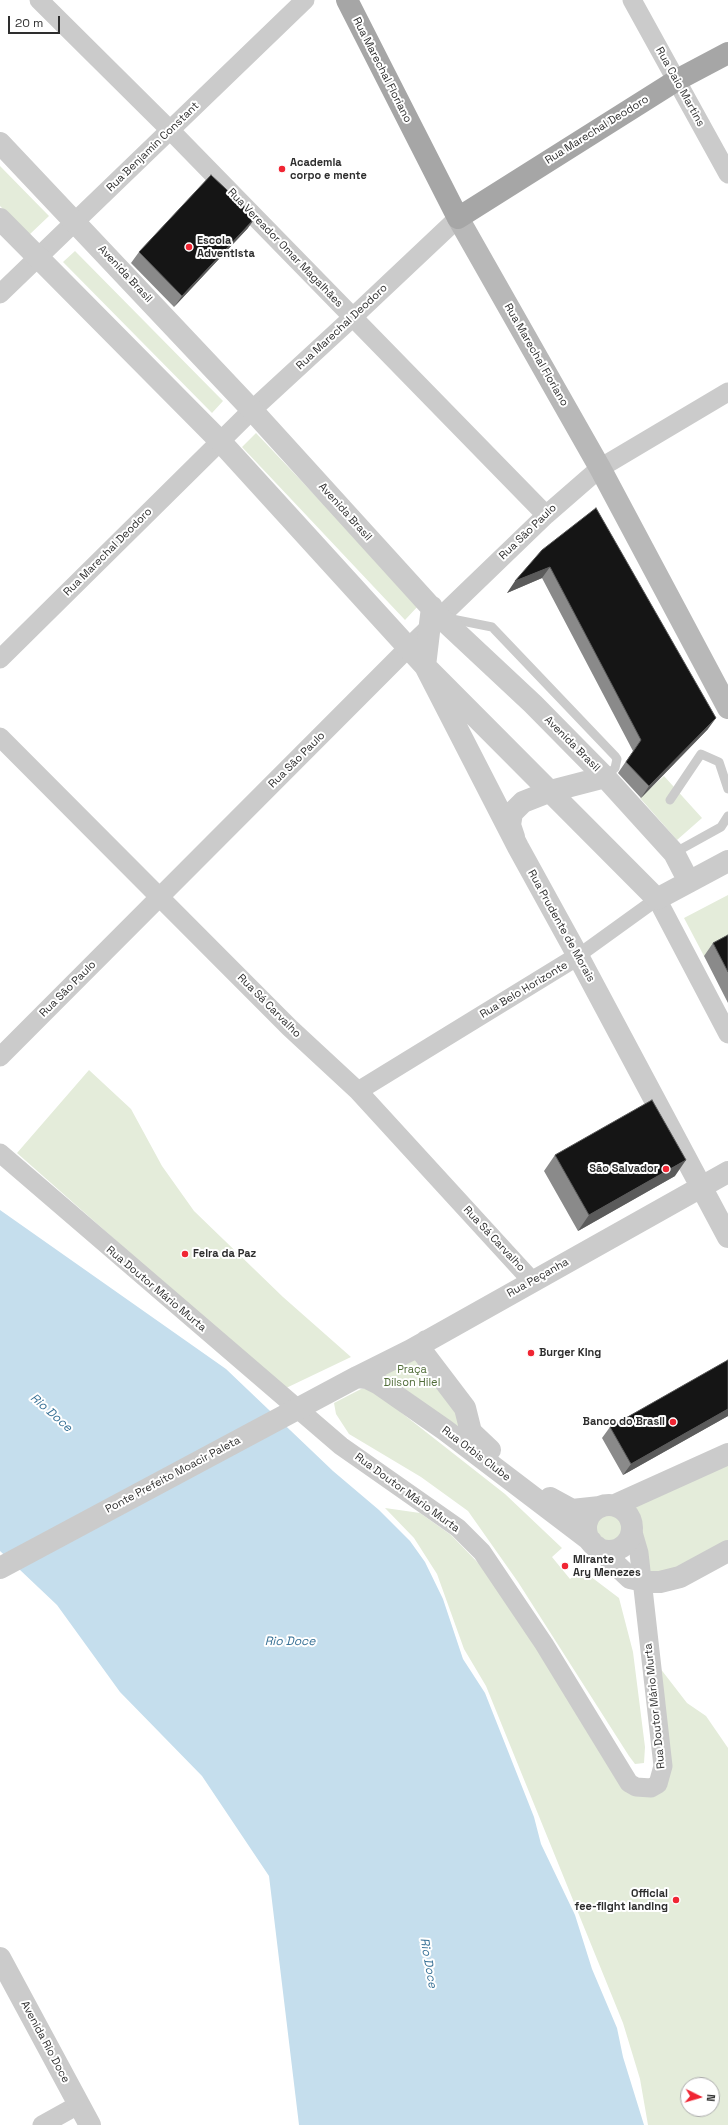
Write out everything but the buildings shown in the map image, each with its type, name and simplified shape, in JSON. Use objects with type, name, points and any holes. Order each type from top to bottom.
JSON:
[{"type":"main road","name":"Rua Marechal Floriano","points":[[347,0],[458,218],[600,468],[728,708]]},
{"type":"main road","name":"Rua Marechal Deodoro","points":[[458,218],[677,80],[728,53]]},
{"type":"street","name":"Rua Vereador Omar Magalhães","points":[[39,0],[171,131],[546,515]]},
{"type":"street","name":"Rua Benjamin Constant","points":[[0,294],[171,131],[305,0]]},
{"type":"street","name":"Rua Caio Martins","points":[[632,0],[728,174]]},
{"type":"street","name":"Avenida Brasil","points":[[0,143],[252,410],[434,616],[533,704],[605,777],[674,853],[689,882]]},
{"type":"street","name":"Rua Marechal Deodoro","points":[[0,659],[252,410],[354,317],[458,218]]},
{"type":"street","points":[[0,219],[220,441],[425,666],[657,899],[728,1034]]},
{"type":"street","name":"Rua São Paulo","points":[[0,1058],[409,647],[434,616],[600,468],[728,392]]},
{"type":"street","points":[[425,666],[434,616]]},
{"type":"street","name":"Rua Prudente de Morais","points":[[425,666],[518,847],[728,1237]]},
{"type":"street","name":"Rua Sá Carvalho","points":[[0,737],[290,1028],[358,1091],[532,1281]]},
{"type":"street","points":[[518,847],[510,825],[512,813],[522,802],[551,791],[605,777]]},
{"type":"street","name":"Rua Belo Horizonte","points":[[358,1091],[578,956],[657,899],[728,860]]},
{"type":"street","name":"Rua Doutor Mário Murta","points":[[0,1153],[341,1446],[458,1528],[482,1552],[544,1644],[629,1783],[636,1787],[651,1788],[658,1784],[664,1766],[644,1608],[651,1582],[639,1553],[632,1529]]},
{"type":"street","name":"Rua Peçanha","points":[[378,1376],[420,1348],[532,1281],[728,1172]]},
{"type":"street","name":"Rua Orbis Clube","points":[[420,1348],[463,1406],[471,1432],[477,1439],[532,1485],[563,1506],[572,1510],[607,1506]]},
{"type":"street","name":"Rua Orbis Clube","points":[[352,1380],[378,1376],[594,1544],[630,1578],[651,1582]]},
{"type":"street","name":"Ponte Prefeito Moacir Paleta","points":[[0,1568],[352,1380]]},
{"type":"street","points":[[446,1430],[458,1429],[462,1425],[465,1414],[463,1406]]},
{"type":"street","points":[[607,1506],[628,1514],[632,1529],[626,1544],[619,1548],[608,1550],[594,1544],[586,1534],[588,1522],[593,1512],[728,1454]]},
{"type":"street","points":[[651,1582],[680,1577],[728,1551]]},
{"type":"street","name":"Avenida Rio Doce","points":[[0,1958],[90,2125]]},
{"type":"street","points":[[42,2125],[78,2105]]},
{"type":"lane","points":[[670,800],[701,754],[719,762],[728,789]]},
{"type":"lane","points":[[674,853],[721,827],[728,816]]},
{"type":"green space","points":[[0,166],[49,216],[29,235],[0,206]]},
{"type":"green space","points":[[75,251],[223,401],[212,413],[63,262]]},
{"type":"green space","points":[[256,433],[419,605],[405,620],[242,447]]},
{"type":"green space","points":[[664,776],[702,818],[677,840],[640,798]]},
{"type":"green space","points":[[728,895],[728,943],[704,956],[684,918]]},
{"type":"green space","name":"Feira da Paz","points":[[89,1070],[131,1109],[162,1166],[194,1211],[283,1297],[351,1357],[284,1389],[17,1153]]},
{"type":"green space","name":"Praça Dílson Hilel","points":[[412,1351],[462,1408],[458,1427],[378,1370]]},
{"type":"green space","points":[[367,1388],[389,1403],[505,1494],[562,1548],[552,1557],[570,1579],[582,1570],[619,1598],[633,1652],[645,1747],[644,1763],[635,1764],[629,1756],[518,1582],[468,1511],[421,1477],[349,1434],[336,1414],[334,1403],[361,1389]]},
{"type":"green space","points":[[728,1454],[728,1551],[648,1582],[628,1514],[617,1504]]},
{"type":"green space","points":[[385,1508],[420,1513],[451,1535],[485,1570],[627,1786],[655,1789],[653,1659],[687,1703],[706,1716],[728,1748],[728,2125],[648,2125],[640,2079],[623,2023],[486,1686],[464,1649],[437,1574],[414,1538]]},
{"type":"green space","points":[[621,1511],[628,1522],[628,1534],[619,1544],[607,1547],[590,1529],[590,1523],[593,1517]]},
{"type":"water","name":"Rio Doce","points":[[0,1210],[226,1369],[333,1471],[379,1510],[410,1541],[425,1562],[443,1599],[463,1659],[485,1693],[534,1817],[541,1844],[575,1915],[592,1969],[617,2028],[623,2057],[644,2125],[299,2125],[269,1876],[202,1776],[120,1692],[57,1605],[0,1551]]},
{"type":"place","name":"Academia corpo e mente","points":[[282,169]]},
{"type":"place","name":"Escola Adventista","points":[[189,247]]},
{"type":"place","name":"São Salvador","points":[[666,1169]]},
{"type":"place","name":"Feira da Paz","points":[[185,1254]]},
{"type":"place","name":"Burger King","points":[[531,1353]]},
{"type":"place","name":"Banco do Brasil","points":[[673,1422]]},
{"type":"place","name":"Mirante Ary Menezes","points":[[565,1566]]},
{"type":"place","name":"Official fee-flight landing","points":[[676,1900]]}]
